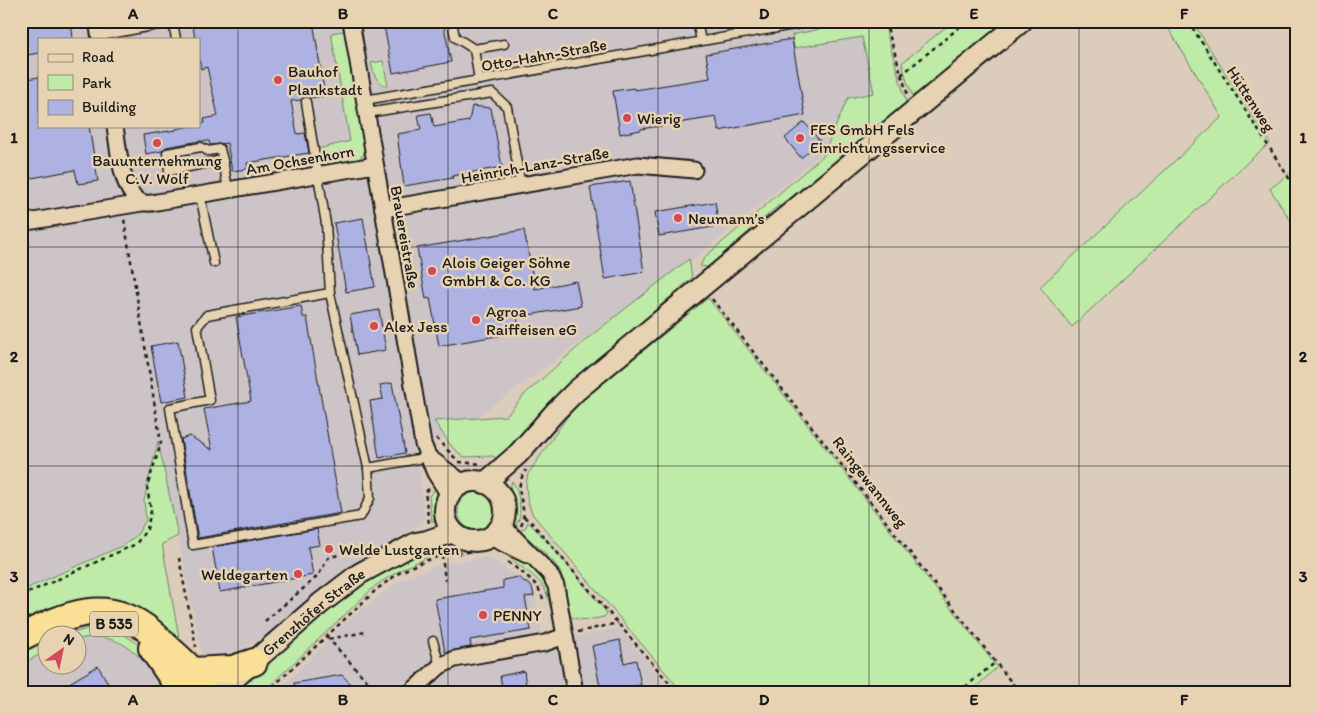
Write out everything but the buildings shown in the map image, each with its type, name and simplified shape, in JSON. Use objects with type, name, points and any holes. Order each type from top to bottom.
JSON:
[{"type":"highway","name":"B 535","points":[[21,637],[71,614],[98,611],[114,614],[133,620],[150,632],[193,685]]},
{"type":"highway","name":"B 535","points":[[21,644],[53,629],[74,622],[92,620],[109,622],[128,630],[144,641],[193,685]]},
{"type":"highway","points":[[193,685],[254,662]]},
{"type":"street","name":"Brauereistraße","points":[[351,21],[423,444],[429,457]]},
{"type":"street","points":[[492,489],[518,454],[576,391],[1022,21]]},
{"type":"street","points":[[115,128],[124,179],[134,198],[142,203]]},
{"type":"street","name":"Am Ochsenhorn","points":[[21,222],[157,202],[375,165]]},
{"type":"street","name":"Heinrich-Lanz-Straße","points":[[383,209],[638,165],[694,170]]},
{"type":"street","points":[[429,457],[456,489]]},
{"type":"street","points":[[499,537],[504,509],[492,489],[478,481],[456,489],[445,505],[449,523],[461,538],[480,541],[499,537],[535,559],[549,573],[556,586],[575,692]]},
{"type":"street","name":"Grenzhöfer Straße","points":[[219,692],[321,603],[359,574],[449,523]]},
{"type":"street","points":[[499,537],[535,559]]},
{"type":"street","points":[[411,692],[440,666],[456,659],[545,643],[565,636]]},
{"type":"lane","points":[[452,21],[455,37],[474,49],[504,44]]},
{"type":"lane","points":[[697,21],[702,41]]},
{"type":"lane","name":"Otto-Hahn-Straße","points":[[366,106],[479,80],[817,21]]},
{"type":"lane","points":[[99,32],[173,22],[176,38]]},
{"type":"lane","points":[[474,49],[479,80]]},
{"type":"lane","points":[[366,106],[492,93],[507,108],[521,186]]},
{"type":"lane","points":[[306,102],[326,224],[330,293],[368,468],[370,498],[361,516],[193,545],[170,408],[210,400],[197,327],[207,315],[330,293]]},
{"type":"lane","points":[[223,160],[169,171],[167,153],[201,147],[208,151],[220,149],[223,160],[228,190]]},
{"type":"lane","points":[[200,195],[214,263]]},
{"type":"lane","points":[[368,468],[429,457]]},
{"type":"lane","points":[[433,641],[440,666]]},
{"type":"path","points":[[885,21],[899,66]]},
{"type":"path","points":[[901,75],[967,21]]},
{"type":"path","name":"Hüttenweg","points":[[1188,21],[1296,189]]},
{"type":"path","points":[[21,596],[136,544],[147,529],[152,511],[147,486],[160,442],[123,216]]},
{"type":"path","name":"Raingewannweg","points":[[704,285],[708,294],[1019,692]]},
{"type":"path","points":[[420,425],[433,434],[459,462]]},
{"type":"path","points":[[267,692],[328,638],[377,589],[399,573],[442,555],[482,549],[499,537],[522,525],[524,517],[518,483],[524,474]]},
{"type":"path","points":[[524,517],[531,522],[677,692]]},
{"type":"path","points":[[265,621],[318,576],[328,558],[338,555]]},
{"type":"path","points":[[442,555],[445,580]]},
{"type":"path","points":[[179,558],[197,652],[193,685]]},
{"type":"path","points":[[505,560],[541,590],[543,599]]},
{"type":"path","points":[[565,636],[582,630],[618,623]]},
{"type":"path","points":[[328,638],[365,632]]},
{"type":"path","points":[[328,638],[376,692]]},
{"type":"path","points":[[959,692],[996,662]]},
{"type":"shaded area","points":[[21,21],[879,21],[898,90],[698,256],[451,436],[416,445],[425,520],[347,572],[273,632],[222,661],[203,658],[158,442],[144,500],[146,520],[137,535],[124,545],[21,591]]},
{"type":"shaded area","points":[[488,557],[533,586],[544,644],[619,628],[673,692],[277,692],[345,623],[397,582],[439,565]]},
{"type":"shaded area","points":[[88,637],[114,640],[135,651],[154,674],[163,692],[21,692],[21,664],[38,656],[38,676],[88,676]]},
{"type":"green space","points":[[858,21],[883,21],[907,105],[780,211],[779,205],[708,267],[700,266],[705,257],[831,149],[827,146],[848,98],[874,93],[862,37],[794,48],[792,35]]},
{"type":"green space","points":[[953,21],[1012,21],[915,100],[907,82],[902,63]]},
{"type":"green space","points":[[1164,21],[1192,21],[1270,143],[1072,327],[1040,287],[1222,117]]},
{"type":"green space","points":[[344,31],[365,152],[359,159],[328,164],[320,157],[318,149],[350,141],[331,33]]},
{"type":"green space","points":[[383,61],[388,86],[380,82],[376,77],[371,63]]},
{"type":"green space","points":[[1290,173],[1296,182],[1296,229],[1270,189]]},
{"type":"green space","points":[[689,259],[692,278],[541,411],[499,459],[492,456],[464,457],[452,447],[434,421],[506,416],[524,395],[588,338]]},
{"type":"green space","points":[[708,298],[997,667],[971,692],[682,692],[533,515],[527,495],[526,484],[528,474],[565,420],[578,404]]},
{"type":"green space","points":[[158,441],[178,536],[162,544],[180,643],[142,613],[21,627],[21,591],[124,545],[137,535],[146,520],[144,500]]},
{"type":"green space","points":[[512,481],[518,494],[520,505],[520,515],[515,527],[510,504]]},
{"type":"green space","points":[[439,485],[442,505],[432,522],[429,496]]},
{"type":"green space","points":[[477,492],[490,498],[496,511],[490,524],[477,530],[464,524],[458,511],[464,498]]},
{"type":"green space","points":[[528,522],[548,541],[607,613],[604,617],[576,619],[570,615],[564,581],[559,570],[547,555],[520,531],[526,527]]},
{"type":"green space","points":[[438,544],[439,553],[406,567],[375,586],[263,692],[236,692],[347,594],[371,576]]},
{"type":"green space","points":[[503,551],[513,554],[522,560],[540,576],[551,596],[554,618],[546,591],[540,582]]},
{"type":"green space","points":[[94,627],[109,630],[133,640],[150,658],[173,692],[163,692],[148,667],[130,649],[119,642],[107,638],[88,638],[88,629]]},
{"type":"green space","points":[[38,646],[38,656],[21,664],[21,653]]},
{"type":"place","name":"Bauhof Plankstadt","points":[[278,80]]},
{"type":"place","name":"Wierig","points":[[627,118]]},
{"type":"place","name":"FES GmbH Fels Einrichtungsservice","points":[[800,138]]},
{"type":"place","name":"Bauunternehmung C.V. Wolf","points":[[157,143]]},
{"type":"place","name":"Neumann’s","points":[[678,218]]},
{"type":"place","name":"Alois Geiger Söhne GmbH & Co. KG","points":[[432,271]]},
{"type":"place","name":"Agroa Raiffeisen eG","points":[[476,320]]},
{"type":"place","name":"Alex Jess","points":[[374,326]]},
{"type":"place","name":"Welde Lustgarten","points":[[329,549]]},
{"type":"place","name":"Weldegarten","points":[[298,574]]},
{"type":"place","name":"PENNY","points":[[483,615]]}]
